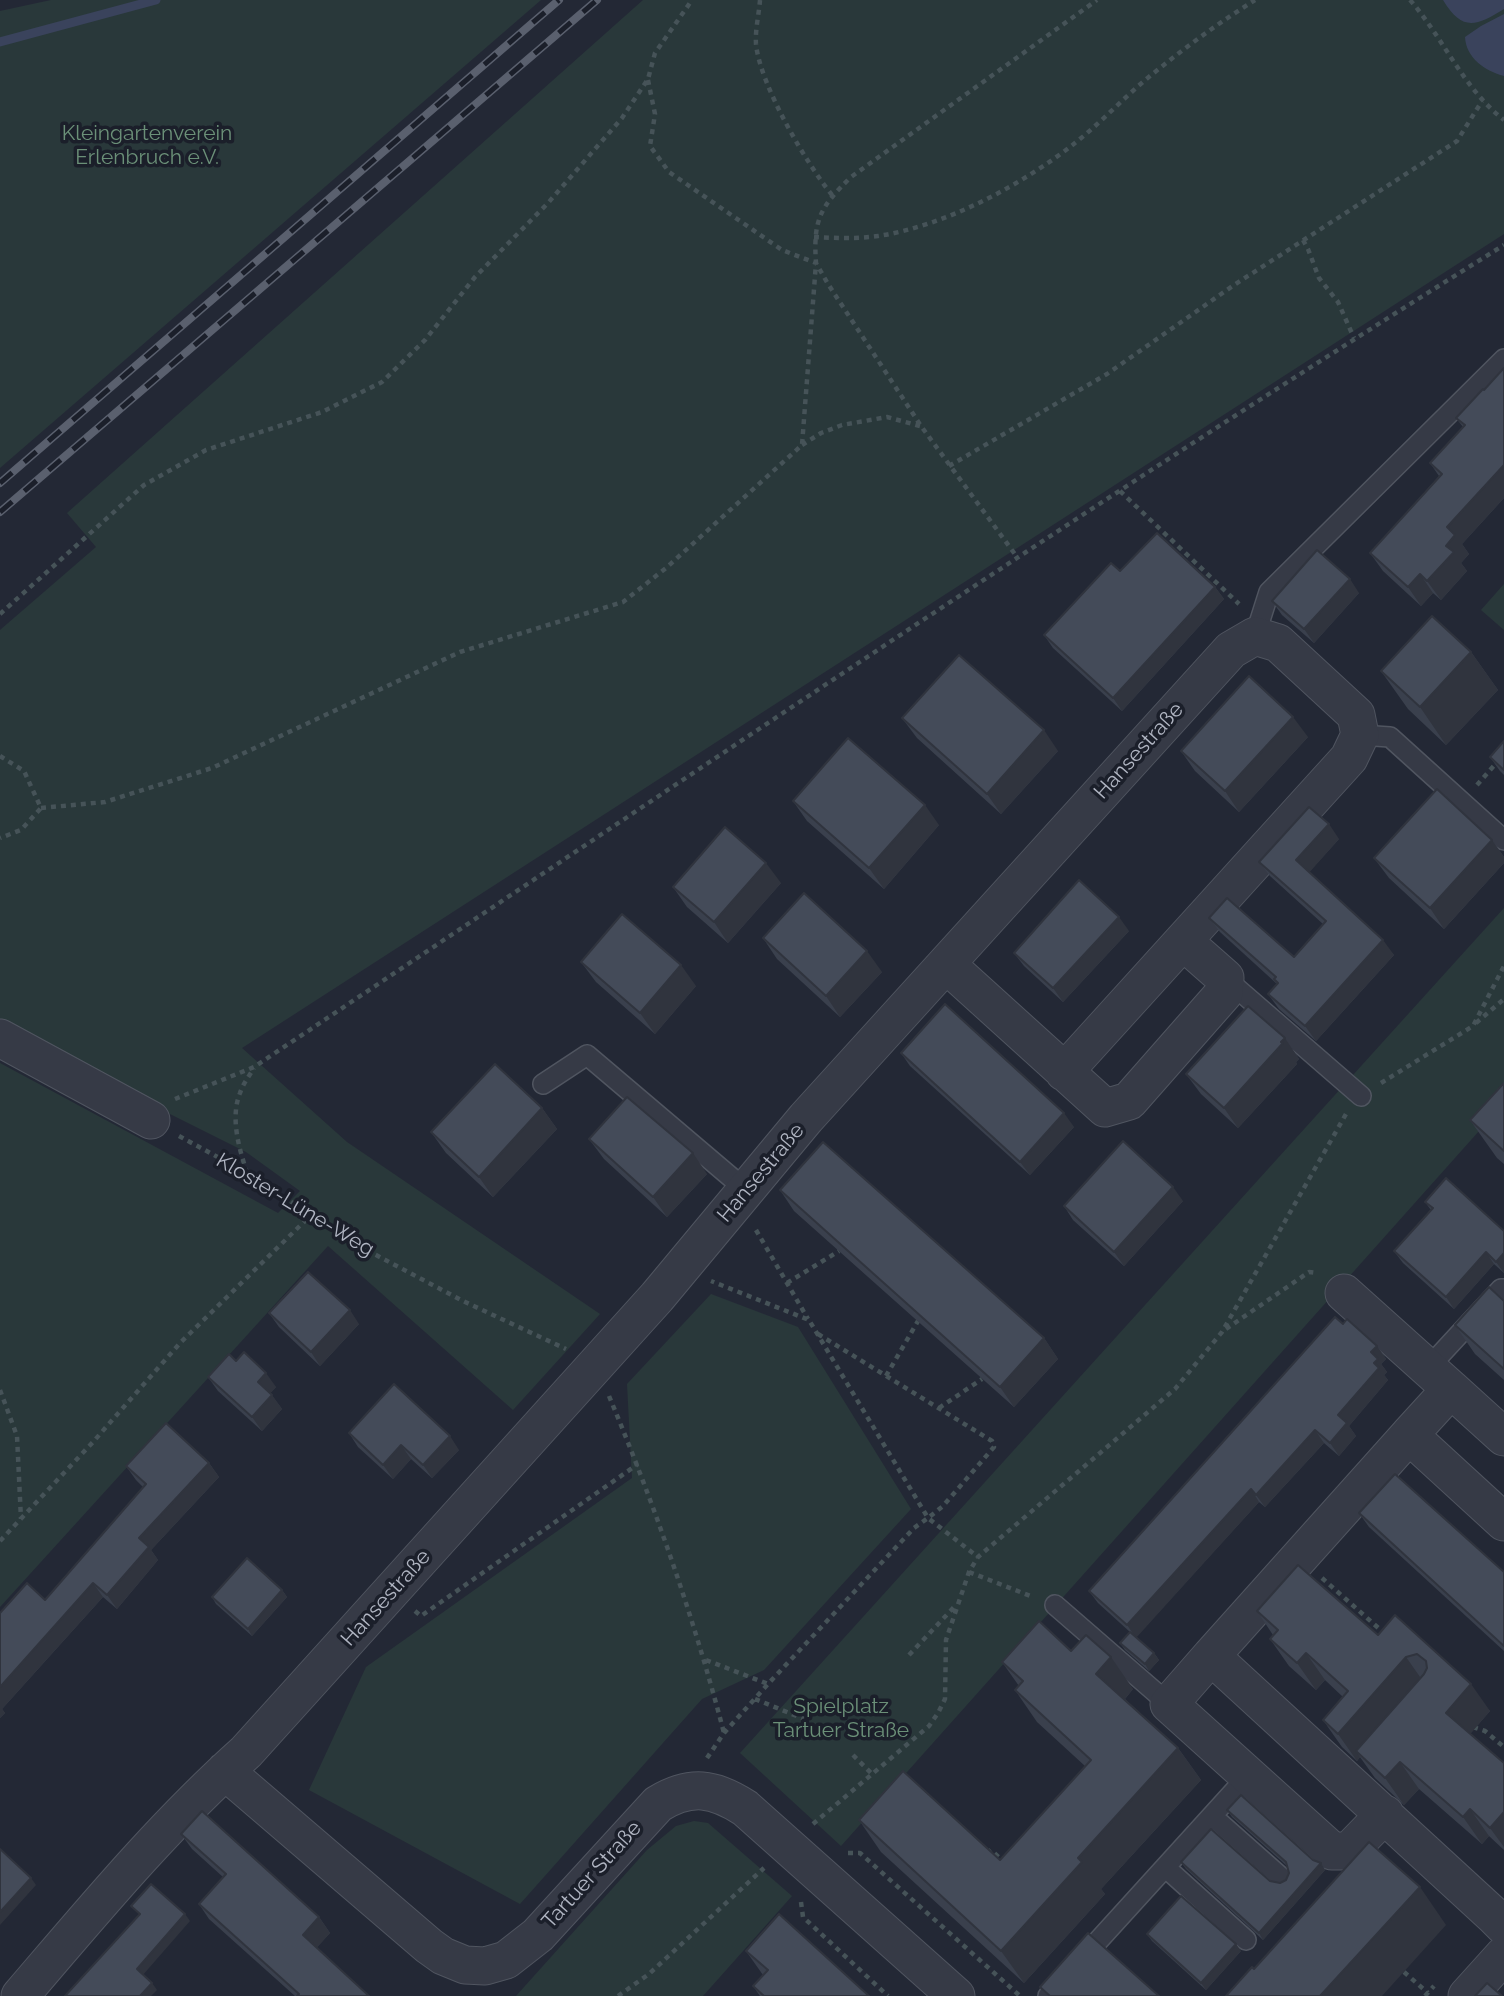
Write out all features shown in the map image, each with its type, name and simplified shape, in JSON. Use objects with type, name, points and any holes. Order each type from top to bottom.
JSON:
[{"type":"street","points":[[1064,1072],[1349,758],[1360,735],[1356,715],[1278,643],[1255,636]]},
{"type":"street","name":"Hansestraße","points":[[20,1996],[176,1819],[246,1752],[591,1370],[674,1277],[806,1118],[1231,650],[1255,636]]},
{"type":"street","points":[[946,964],[1105,1108],[1129,1101],[1224,993],[1226,978],[1184,941]]},
{"type":"street","points":[[0,1038],[140,1114]]},
{"type":"street","points":[[1343,1293],[1504,1437]]},
{"type":"street","points":[[1385,1814],[1349,1851],[1332,1851],[1169,1704],[1409,1435],[1439,1378]]},
{"type":"street","points":[[1409,1435],[1504,1522]]},
{"type":"street","points":[[1211,1656],[1357,1779],[1385,1814],[1504,1926]]},
{"type":"street","name":"Tartuer Straße","points":[[225,1771],[429,1946],[443,1956],[465,1965],[496,1964],[519,1952],[538,1935],[658,1804],[672,1796],[696,1791],[720,1794],[745,1808],[956,1996]]},
{"type":"street","points":[[1467,1996],[1504,1955]]},
{"type":"lane","points":[[1255,636],[1269,592],[1504,359]]},
{"type":"lane","points":[[1360,735],[1390,737],[1504,840]]},
{"type":"lane","points":[[1226,978],[1361,1096]]},
{"type":"lane","points":[[543,1084],[587,1055],[739,1198]]},
{"type":"lane","points":[[1439,1378],[1486,1305],[1504,1289]]},
{"type":"lane","points":[[1055,1605],[1169,1704]]},
{"type":"lane","points":[[1048,1996],[1248,1776]]},
{"type":"lane","points":[[1212,1816],[1282,1878]]},
{"type":"lane","points":[[1165,1867],[1246,1940]]},
{"type":"path","points":[[0,614],[144,485],[206,450],[322,412],[382,382],[425,341],[475,277],[548,203],[622,118],[648,79],[655,53],[692,0]]},
{"type":"path","points":[[760,0],[756,44],[771,95],[808,161],[832,195]]},
{"type":"path","points":[[802,445],[817,263],[814,237],[819,216],[832,195],[851,177],[1097,0]]},
{"type":"path","points":[[814,237],[879,236],[941,219],[1017,183],[1074,144],[1153,74],[1212,28],[1255,0]]},
{"type":"path","points":[[1410,0],[1447,48],[1470,87],[1504,120]]},
{"type":"path","points":[[648,79],[655,114],[650,146],[669,172],[782,250],[817,263],[921,426],[1017,557]]},
{"type":"path","points":[[949,466],[1107,374],[1303,240],[1457,141],[1482,101]]},
{"type":"path","points":[[1303,240],[1319,278],[1338,302],[1354,338]]},
{"type":"path","points":[[140,1114],[254,1067],[1017,557],[1354,338],[1504,245]]},
{"type":"path","points":[[0,838],[21,830],[41,808],[105,802],[212,768],[460,652],[623,602],[666,568],[802,445],[821,433],[842,425],[887,417],[921,426]]},
{"type":"path","points":[[1120,491],[1241,606],[1255,636]]},
{"type":"path","points":[[1461,802],[1504,754]]},
{"type":"path","points":[[0,756],[24,771],[41,808]]},
{"type":"path","points":[[1473,1026],[1504,966]]},
{"type":"path","points":[[618,1996],[649,1974],[788,1846],[929,1726],[945,1699],[946,1640],[969,1572],[978,1557],[1175,1389],[1222,1332],[1346,1114],[1361,1096],[1473,1026],[1504,999]]},
{"type":"path","points":[[247,1173],[238,1145],[236,1121],[239,1096],[254,1067]]},
{"type":"path","name":"Kloster-Lüne-Weg","points":[[140,1114],[247,1173],[357,1245],[463,1301],[568,1350],[591,1370],[606,1388],[638,1464],[705,1660],[724,1733],[755,1699]]},
{"type":"path","points":[[739,1198],[928,1518],[978,1557]]},
{"type":"path","points":[[0,1541],[93,1442],[181,1342],[313,1214]]},
{"type":"path","points":[[787,1283],[839,1251]]},
{"type":"path","points":[[1222,1332],[1309,1272],[1322,1273],[1343,1293]]},
{"type":"path","points":[[704,1278],[809,1320]]},
{"type":"path","points":[[886,1376],[918,1321]]},
{"type":"path","points":[[804,1719],[755,1699],[914,1528],[943,1506],[994,1447],[992,1441],[817,1333]]},
{"type":"path","points":[[939,1408],[982,1379]]},
{"type":"path","points":[[0,1390],[17,1436],[21,1520]]},
{"type":"path","points":[[393,1590],[421,1616],[638,1464]]},
{"type":"path","points":[[1300,1558],[1387,1636]]},
{"type":"path","points":[[969,1572],[1055,1605]]},
{"type":"path","points":[[909,1655],[959,1601]]},
{"type":"path","points":[[705,1660],[768,1684]]},
{"type":"path","points":[[1463,1718],[1504,1746]]},
{"type":"path","points":[[853,1755],[871,1773]]},
{"type":"path","points":[[984,1857],[991,1850],[1008,1865]]},
{"type":"path","points":[[841,1853],[860,1853],[1020,1996]]},
{"type":"path","points":[[800,1897],[803,1917],[888,1996]]},
{"type":"path","points":[[1404,1972],[1428,1993]]},
{"type":"green space","name":"Kleingartenverein Erlenbruch e.V.","points":[[51,0],[541,0],[0,468],[0,11]]},
{"type":"green space","points":[[643,0],[1504,0],[1504,234],[242,1048],[347,1142],[600,1314],[513,1410],[328,1246],[0,1607],[0,1063],[278,1213],[300,1191],[246,1152],[136,1097],[0,1021],[0,630],[96,547],[67,513]]},
{"type":"green space","points":[[1504,584],[1504,630],[1481,610]]},
{"type":"green space","name":"Spielplatz Tartuer Straße","points":[[1504,908],[1504,1103],[841,1846],[740,1753]]},
{"type":"green space","points":[[711,1294],[798,1327],[911,1509],[764,1670],[702,1699],[520,1904],[309,1790],[366,1667],[632,1478],[627,1384]]},
{"type":"green space","points":[[694,1821],[708,1823],[792,1896],[703,1996],[516,1996],[647,1850],[676,1826]]},
{"type":"water","points":[[1443,0],[1504,0],[1504,9],[1485,20],[1470,23],[1456,17]]},
{"type":"water","points":[[1504,14],[1504,76],[1490,71],[1473,57],[1465,37]]},
{"type":"building","points":[[1504,368],[1504,465],[1447,527],[1455,535],[1446,546],[1454,552],[1427,581],[1420,574],[1408,587],[1370,553],[1442,474],[1430,463],[1465,425],[1456,418]]},
{"type":"building","points":[[1157,533],[1215,587],[1113,698],[1044,635],[1111,563],[1120,571]]},
{"type":"building","points":[[1317,550],[1350,579],[1304,629],[1272,601]]},
{"type":"building","points":[[1432,616],[1471,652],[1420,707],[1381,671]]},
{"type":"building","points":[[959,655],[1044,730],[987,794],[902,718]]},
{"type":"building","points":[[1249,676],[1293,717],[1225,791],[1181,751]]},
{"type":"building","points":[[848,738],[925,805],[869,868],[793,801]]},
{"type":"building","points":[[1504,741],[1504,770],[1490,757]]},
{"type":"building","points":[[1437,789],[1492,840],[1430,908],[1374,858]]},
{"type":"building","points":[[1309,807],[1329,824],[1296,860],[1383,940],[1305,1026],[1268,994],[1278,983],[1274,979],[1276,977],[1209,918],[1227,898],[1294,957],[1326,921],[1259,862]]},
{"type":"building","points":[[725,827],[766,863],[714,922],[673,887]]},
{"type":"building","points":[[1079,880],[1119,917],[1053,988],[1014,953]]},
{"type":"building","points":[[804,893],[867,951],[826,996],[763,938]]},
{"type":"building","points":[[622,914],[681,965],[640,1013],[581,962]]},
{"type":"building","points":[[945,1004],[1064,1113],[1020,1162],[901,1053]]},
{"type":"building","points":[[1248,1006],[1285,1038],[1224,1108],[1186,1074]]},
{"type":"building","points":[[495,1064],[542,1108],[479,1177],[431,1132]]},
{"type":"building","points":[[1504,1083],[1504,1151],[1470,1120]]},
{"type":"building","points":[[627,1097],[693,1153],[653,1197],[589,1139]]},
{"type":"building","points":[[1123,1141],[1173,1187],[1114,1252],[1064,1206]]},
{"type":"building","points":[[823,1142],[1044,1338],[1000,1387],[780,1190]]},
{"type":"building","points":[[1446,1178],[1504,1231],[1504,1253],[1496,1262],[1486,1252],[1446,1297],[1394,1251],[1433,1208],[1425,1202]]},
{"type":"building","points":[[308,1272],[350,1310],[311,1352],[269,1313]]},
{"type":"building","points":[[1489,1287],[1504,1301],[1504,1369],[1455,1325]]},
{"type":"building","points":[[1335,1317],[1343,1324],[1347,1319],[1377,1346],[1371,1352],[1378,1359],[1374,1363],[1379,1368],[1338,1415],[1347,1423],[1330,1443],[1315,1430],[1256,1495],[1251,1489],[1127,1625],[1089,1591]]},
{"type":"building","points":[[244,1352],[266,1373],[258,1382],[272,1395],[252,1417],[208,1377],[229,1354],[236,1361]]},
{"type":"building","points":[[394,1384],[450,1436],[423,1465],[401,1445],[383,1465],[349,1433]]},
{"type":"building","points":[[166,1423],[209,1463],[139,1538],[149,1547],[107,1595],[93,1583],[0,1687],[0,1613],[27,1583],[45,1600],[146,1484],[126,1466]]},
{"type":"building","points":[[1395,1474],[1504,1572],[1504,1646],[1359,1513]]},
{"type":"building","points":[[247,1558],[282,1590],[248,1629],[212,1597]]},
{"type":"building","points":[[1298,1565],[1378,1635],[1395,1615],[1471,1684],[1446,1713],[1504,1763],[1504,1812],[1490,1828],[1470,1809],[1463,1817],[1400,1762],[1385,1778],[1356,1751],[1424,1674],[1426,1661],[1417,1654],[1406,1657],[1338,1734],[1323,1720],[1348,1691],[1306,1653],[1297,1663],[1270,1639],[1278,1630],[1257,1611]]},
{"type":"building","points":[[1039,1621],[1071,1651],[1086,1635],[1111,1657],[1096,1674],[1178,1748],[1078,1858],[1082,1862],[1001,1951],[859,1820],[903,1771],[1000,1860],[1091,1760],[1015,1690],[1023,1681],[1002,1662]]},
{"type":"building","points":[[1130,1632],[1154,1653],[1145,1664],[1120,1643]]},
{"type":"building","points":[[1241,1795],[1313,1860],[1321,1863],[1259,1933],[1181,1862],[1211,1829],[1270,1881],[1280,1883],[1286,1880],[1289,1873],[1286,1862],[1227,1810]]},
{"type":"building","points":[[202,1811],[319,1917],[303,1935],[369,1996],[297,1996],[299,1994],[199,1904],[226,1874],[181,1834]]},
{"type":"building","points":[[1369,1842],[1420,1887],[1320,1996],[1226,1996],[1252,1967],[1254,1969]]},
{"type":"building","points":[[0,1849],[31,1878],[0,1912]]},
{"type":"building","points":[[151,1884],[185,1914],[137,1969],[152,1983],[140,1996],[65,1996],[140,1914],[131,1906]]},
{"type":"building","points":[[1181,1896],[1236,1944],[1201,1983],[1147,1934]]},
{"type":"building","points":[[779,1914],[869,1996],[764,1996],[753,1986],[768,1970],[746,1951]]},
{"type":"building","points":[[1088,1933],[1159,1996],[1050,1996],[1040,1987]]},
{"type":"building","points":[[1487,1983],[1502,1996],[1475,1996]]},
{"type":"waterway","points":[[0,42],[156,0]]},
{"type":"railway","points":[[0,483],[559,0]]},
{"type":"railway","points":[[0,512],[597,0]]}]
